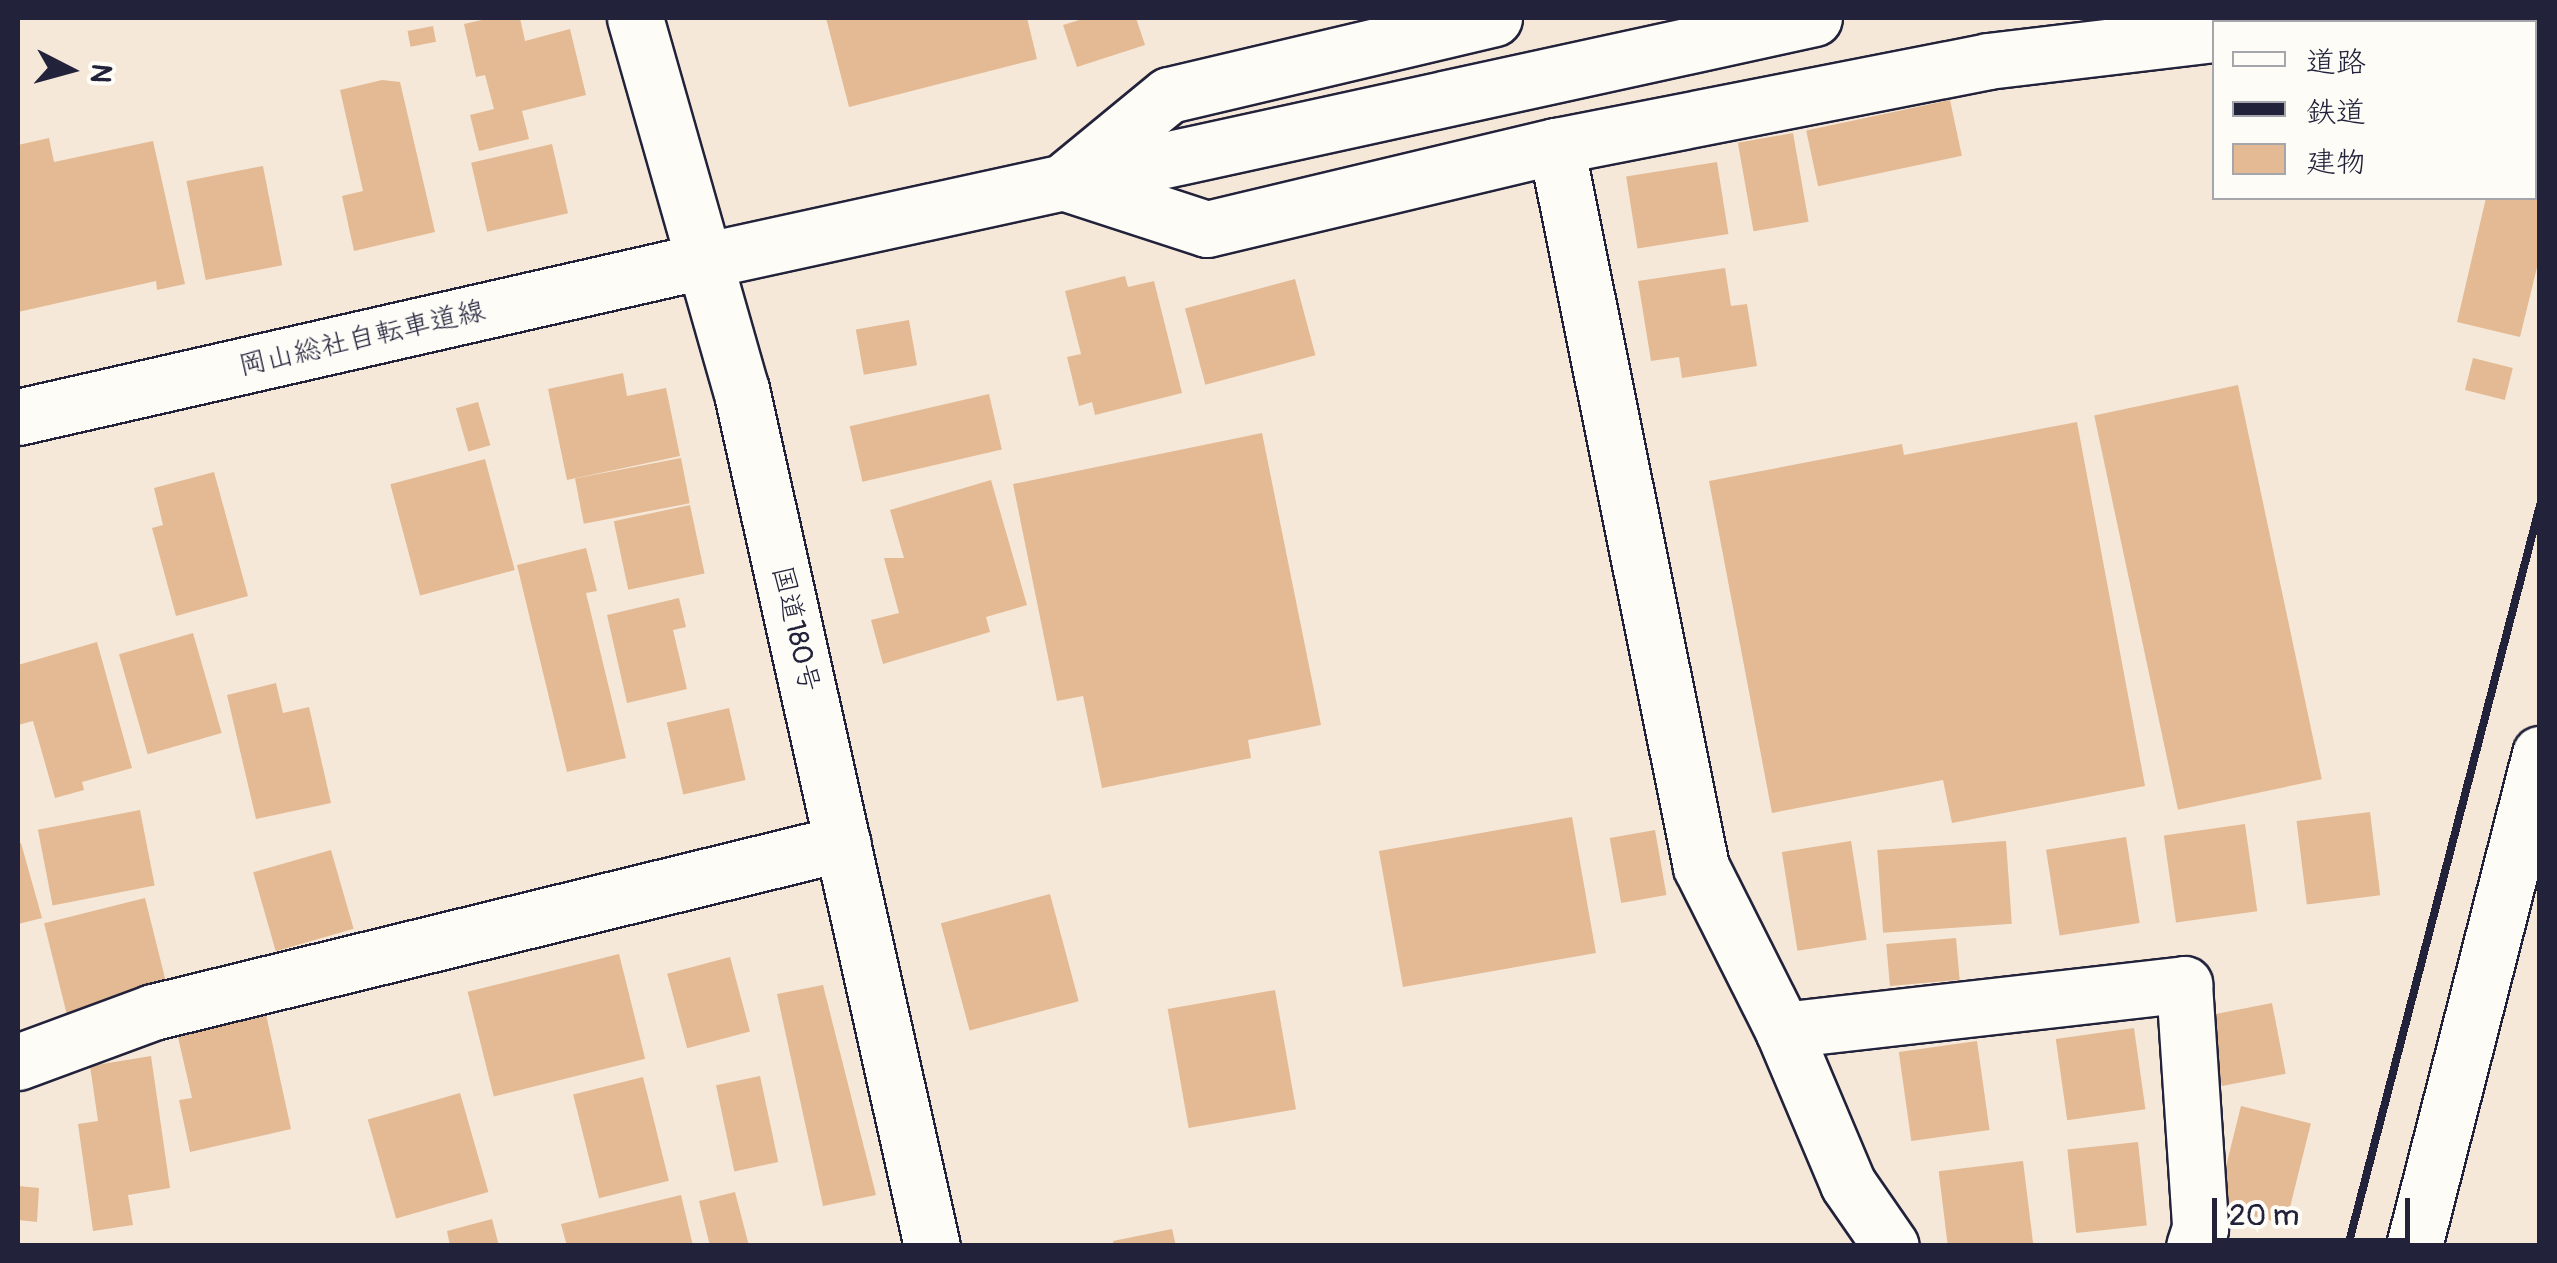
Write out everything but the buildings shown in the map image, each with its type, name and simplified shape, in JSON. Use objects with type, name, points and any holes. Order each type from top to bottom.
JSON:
[{"type":"main road","name":"国道180号","points":[[635,18],[707,260],[843,842],[932,1246]]},
{"type":"main road","points":[[1063,182],[1170,95],[1494,18]]},
{"type":"main road","name":"岡山総社自転車道線","points":[[18,417],[707,260],[1814,18]]},
{"type":"main road","points":[[1063,182],[1208,229],[1556,146],[1988,61],[2212,34]]},
{"type":"main road","points":[[1556,146],[1700,867],[1783,1030],[1848,1184],[1890,1246]]},
{"type":"main road","points":[[2414,1246],[2540,754]]},
{"type":"main road","points":[[18,1062],[153,1012],[843,842]]},
{"type":"main road","points":[[1783,1030],[2184,984],[2200,1228],[2194,1246]]},
{"type":"railway","points":[[2348,1246],[2540,505]]}]
